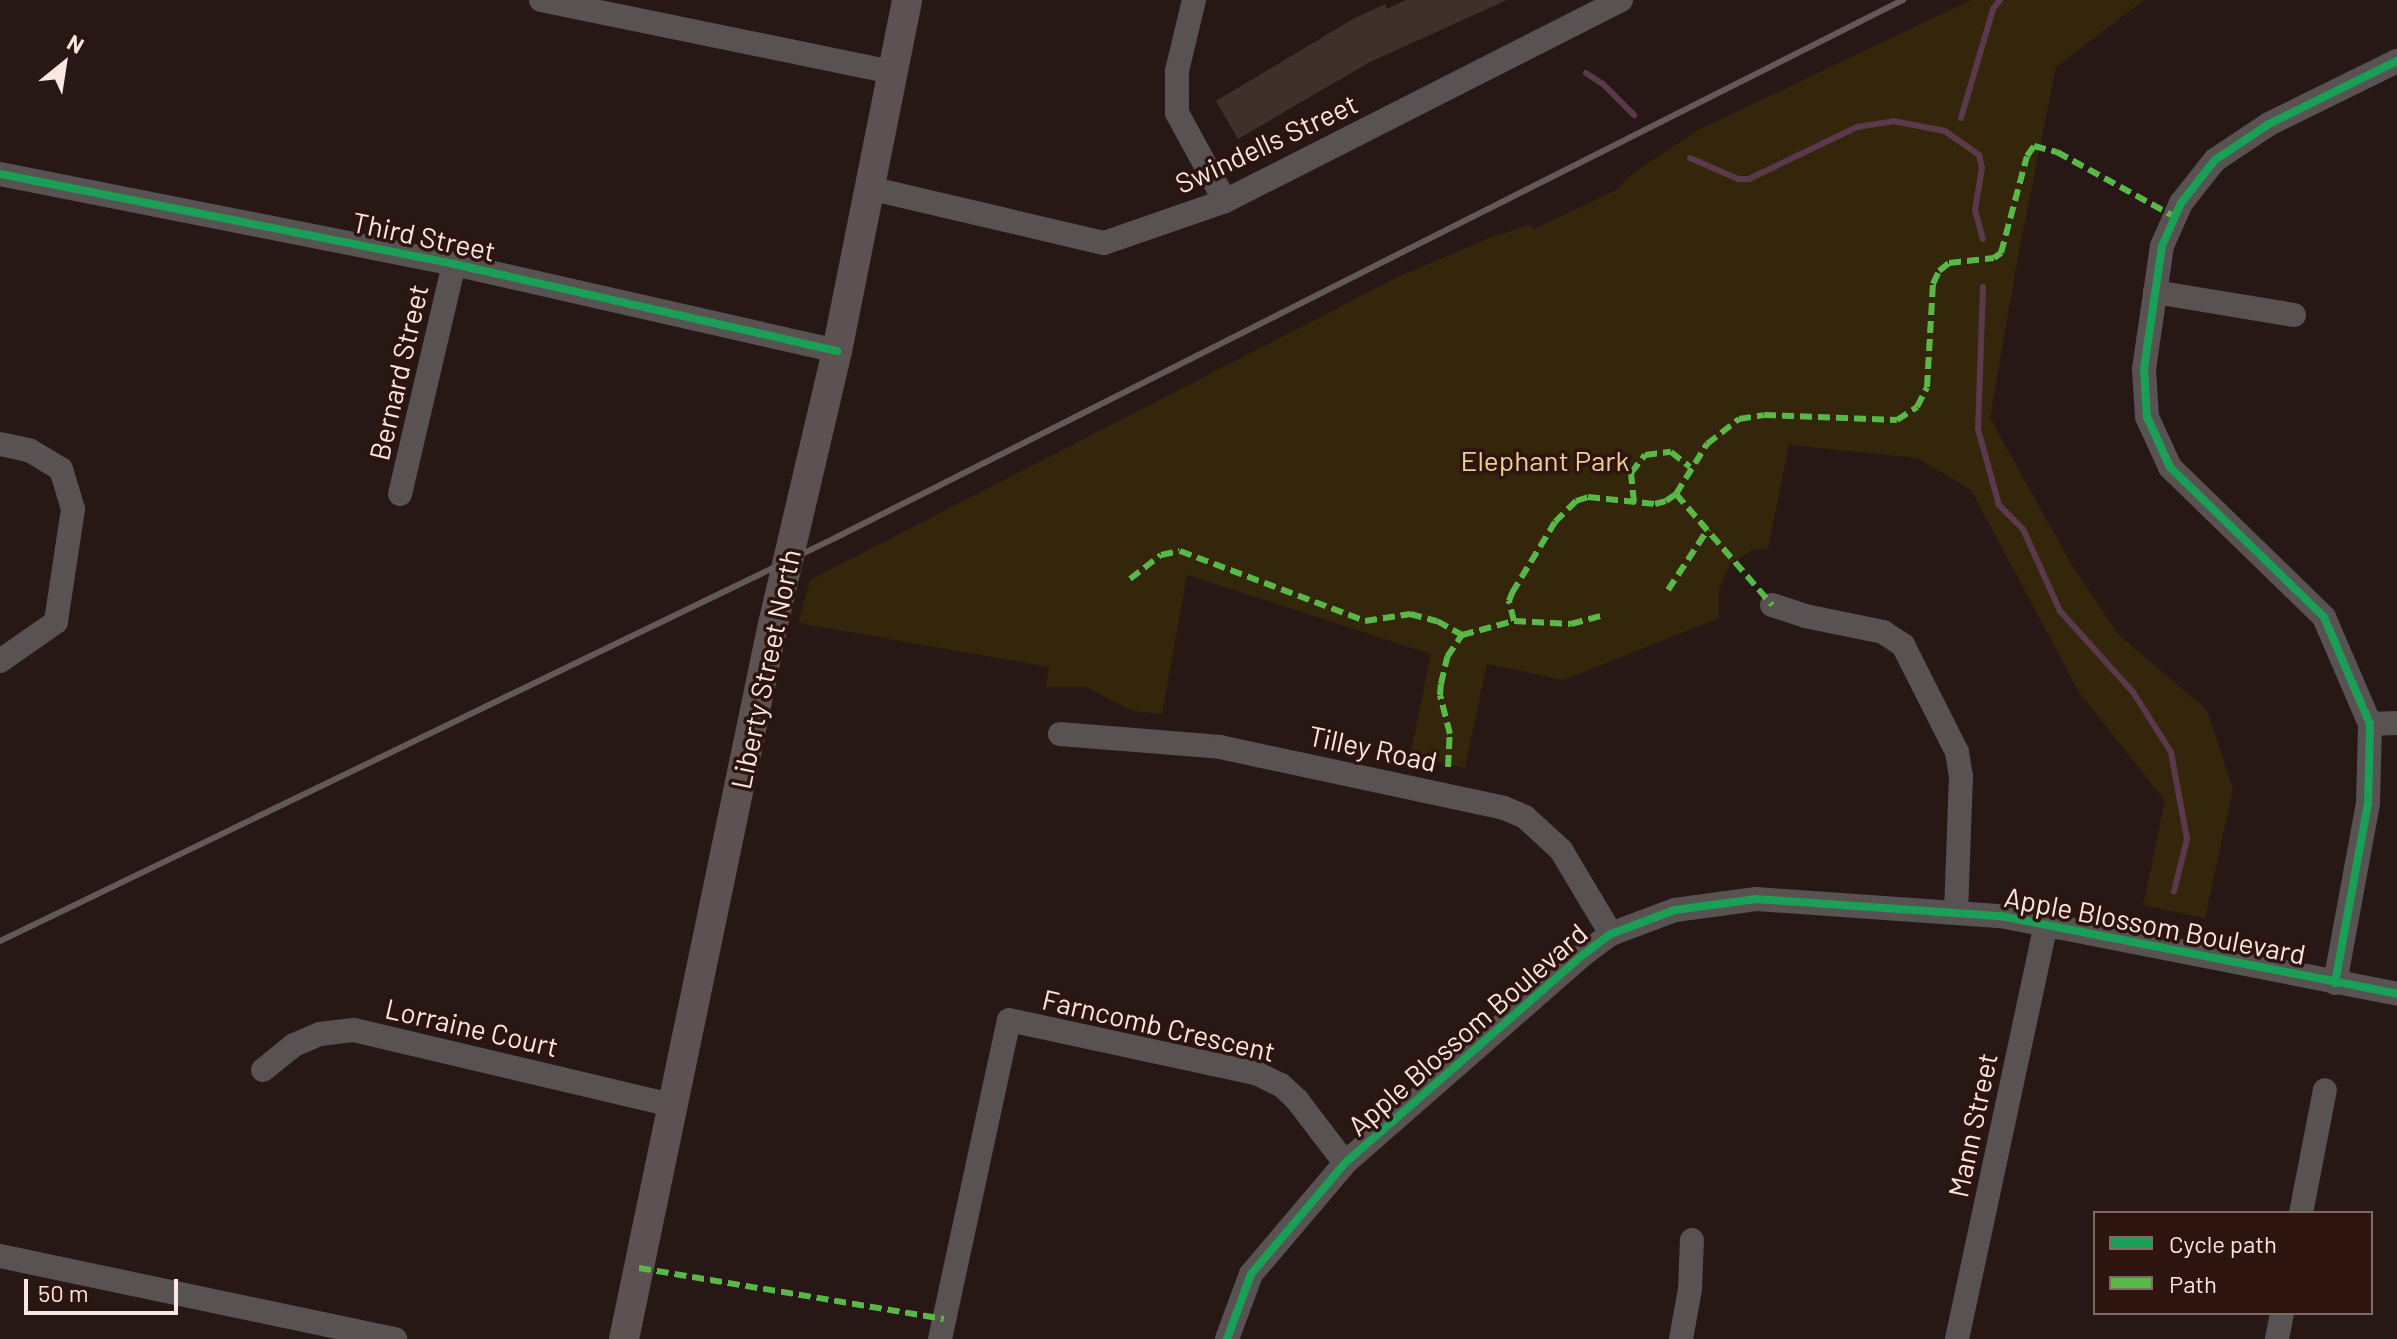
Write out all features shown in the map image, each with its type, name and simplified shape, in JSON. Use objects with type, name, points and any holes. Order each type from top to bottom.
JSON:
[{"type":"main road","name":"Liberty Street North","points":[[624,1339],[773,624],[837,351],[907,0]]},
{"type":"street","points":[[541,0],[892,72]]},
{"type":"street","points":[[1194,0],[1177,71],[1177,113],[1225,201]]},
{"type":"street","name":"Swindells Street","points":[[869,188],[1104,243],[1225,201],[1621,0]]},
{"type":"street","points":[[2335,983],[2368,803],[2370,724],[2324,617],[2170,467],[2147,417],[2144,369],[2162,246],[2181,203],[2215,160],[2269,124],[2397,61]]},
{"type":"street","name":"Third Street","points":[[0,174],[454,264],[837,351]]},
{"type":"street","name":"Bernard Street","points":[[400,494],[454,264]]},
{"type":"street","points":[[2155,292],[2294,315]]},
{"type":"street","points":[[0,444],[29,450],[61,469],[73,509],[56,622],[0,661]]},
{"type":"street","points":[[1772,605],[1805,616],[1883,632],[1903,645],[1957,752],[1961,776],[1956,911]]},
{"type":"street","points":[[2370,724],[2397,723]]},
{"type":"street","name":"Tilley Road","points":[[1060,734],[1220,747],[1504,808],[1525,817],[1561,850],[1611,934]]},
{"type":"street","name":"Apple Blossom Boulevard","points":[[1227,1339],[1251,1274],[1345,1163],[1611,934],[1675,910],[1756,899],[1956,911],[2046,924],[2397,994]]},
{"type":"street","name":"Mann Street","points":[[1957,1339],[2046,924]]},
{"type":"street","name":"Farncomb Crescent","points":[[940,1339],[1009,1020],[1258,1074],[1281,1085],[1297,1100],[1345,1163]]},
{"type":"street","name":"Lorraine Court","points":[[263,1070],[294,1045],[320,1034],[354,1030],[675,1106]]},
{"type":"street","points":[[2301,1211],[2325,1090]]},
{"type":"street","points":[[1681,1339],[1690,1289],[1692,1240]]},
{"type":"street","points":[[0,1256],[395,1339]]},
{"type":"street","points":[[2277,1339],[2282,1315]]},
{"type":"green space","name":"Elephant Park","points":[[1971,0],[2144,0],[2056,67],[1990,418],[2073,567],[2119,635],[2207,710],[2233,789],[2205,918],[2143,905],[2165,801],[2079,692],[1971,490],[1917,458],[1789,445],[1768,549],[1753,550],[1730,564],[1719,589],[1719,618],[1564,680],[1487,664],[1465,768],[1410,756],[1431,654],[1187,575],[1162,714],[1132,711],[1086,687],[1046,687],[1049,667],[798,623],[810,580],[1400,276],[1494,236],[1530,225],[1534,229],[1616,190],[1629,176],[1696,131]]},
{"type":"building","points":[[1406,0],[1507,0],[1370,62],[1238,139],[1216,101],[1353,19],[1385,4],[1387,9]]},
{"type":"waterway","points":[[1961,118],[1993,9],[2000,0]]},
{"type":"waterway","points":[[1586,73],[1603,84],[1634,115]]},
{"type":"waterway","points":[[1690,158],[1738,179],[1749,179],[1857,127],[1893,121],[1945,131],[1979,155],[1982,168],[1975,210],[1983,239]]},
{"type":"waterway","points":[[1983,287],[1978,429],[1999,505],[2023,529],[2060,611],[2133,692],[2171,752],[2187,839],[2174,891]]},
{"type":"railway","points":[[0,941],[835,538],[1903,0]]},
{"type":"marked path","points":[[1514,621],[1509,601],[1512,593],[1555,522],[1576,501],[1588,497],[1655,504],[1666,501],[1676,494],[1707,444],[1739,419],[1764,415],[1897,420],[1917,407],[1927,387],[1933,284],[1939,271],[1949,263],[1994,258],[2001,253],[2027,156],[2034,146],[2057,152],[2175,217]]},
{"type":"marked path","points":[[1634,502],[1631,473],[1645,455],[1671,452],[1690,467]]},
{"type":"marked path","points":[[1676,494],[1772,605]]},
{"type":"marked path","points":[[1668,590],[1708,529]]},
{"type":"marked path","points":[[1130,579],[1161,555],[1180,551],[1365,621],[1410,614],[1437,621],[1462,635],[1514,621],[1571,624],[1601,616]]},
{"type":"marked path","points":[[1448,767],[1450,734],[1440,695],[1441,684],[1447,657],[1462,635]]},
{"type":"marked path","points":[[639,1268],[944,1319]]},
{"type":"cycle path","points":[[2335,983],[2368,803],[2370,724],[2324,617],[2170,467],[2147,417],[2144,369],[2162,246],[2181,203],[2215,160],[2269,124],[2397,61]]},
{"type":"cycle path","points":[[0,174],[454,264],[837,351]]},
{"type":"cycle path","points":[[1227,1339],[1251,1274],[1345,1163],[1584,954],[1611,934],[1675,910],[1756,899],[2001,916],[2397,994]]}]
